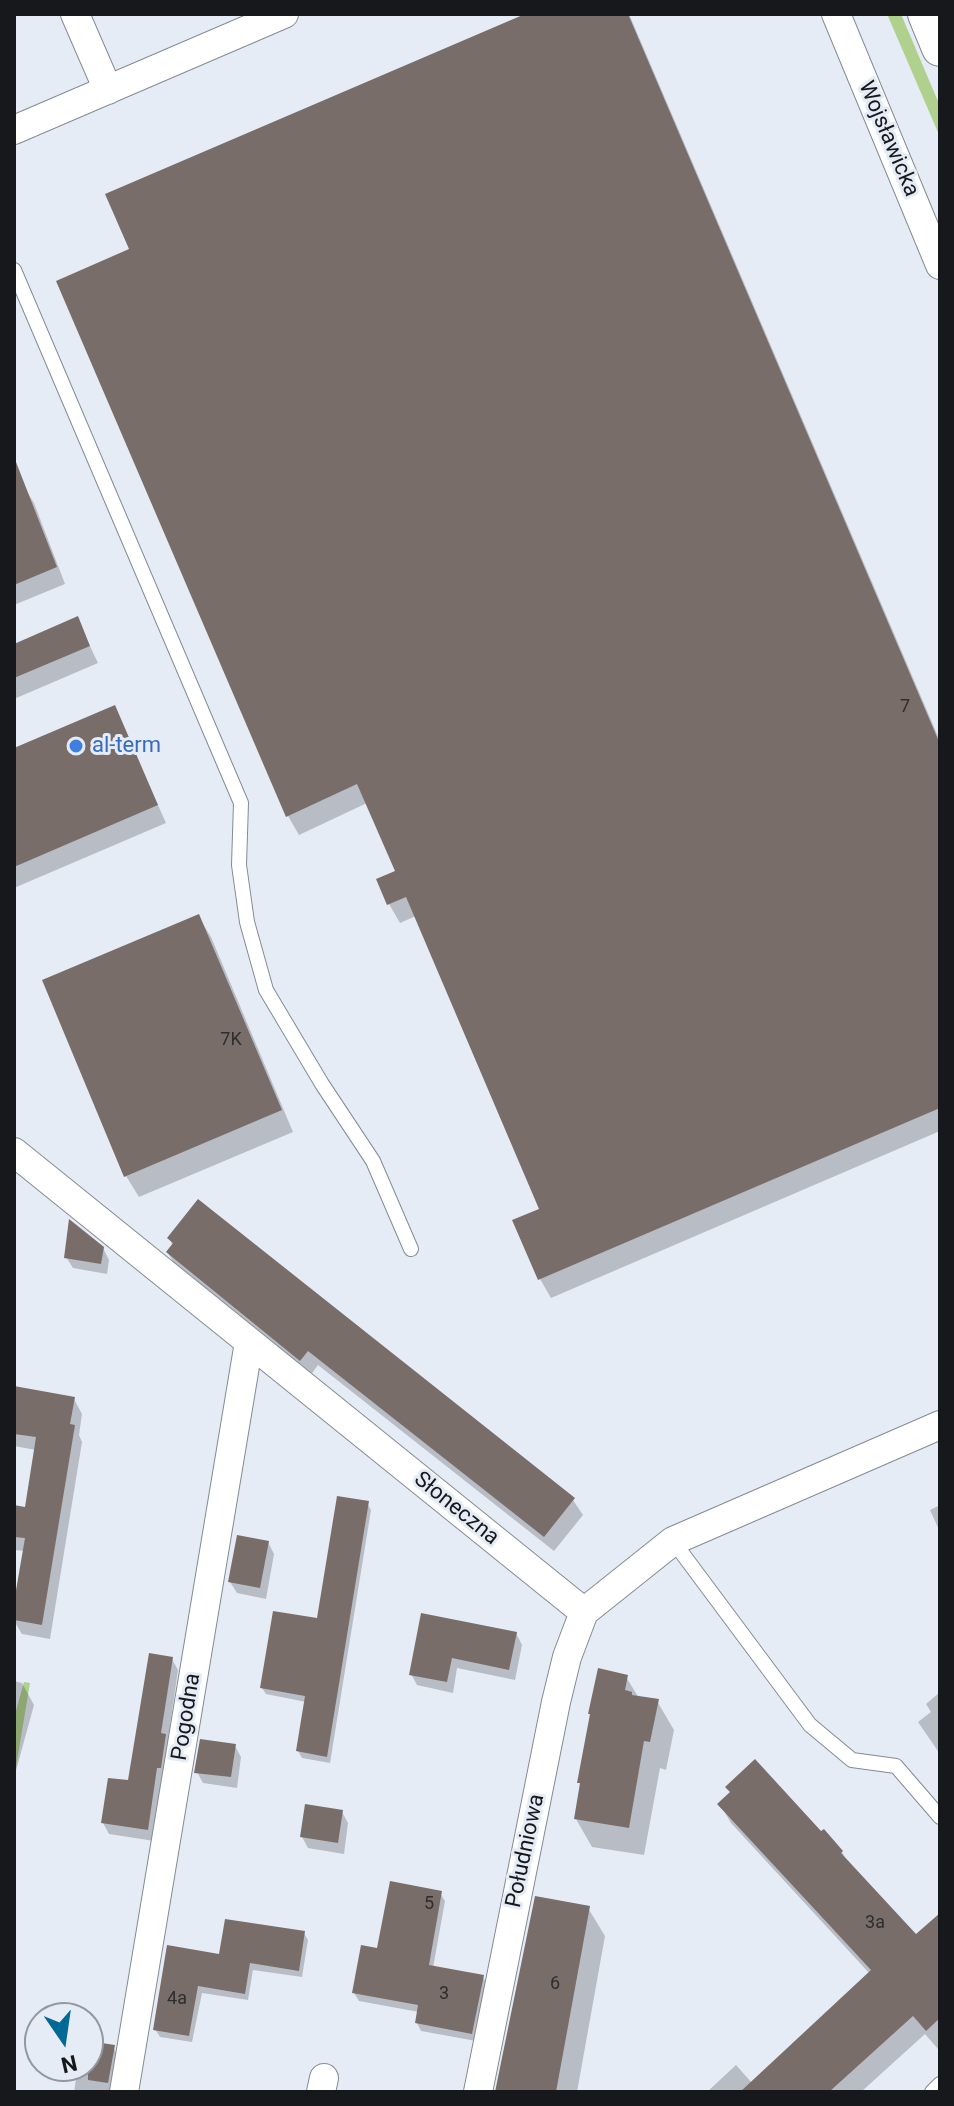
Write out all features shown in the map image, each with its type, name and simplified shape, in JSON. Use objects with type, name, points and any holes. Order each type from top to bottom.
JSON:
[{"type":"street","points":[[75,14],[108,90]]},
{"type":"street","points":[[14,130],[284,14]]},
{"type":"street","name":"Wojsławicka","points":[[836,14],[940,265]]},
{"type":"street","points":[[926,14],[940,48]]},
{"type":"street","name":"Słoneczna","points":[[14,1152],[584,1612]]},
{"type":"street","name":"Pogodna","points":[[124,2092],[249,1342]]},
{"type":"street","points":[[584,1612],[673,1541],[940,1425]]},
{"type":"street","name":"Południowa","points":[[478,2092],[556,1702],[567,1657],[584,1612]]},
{"type":"lane","points":[[14,270],[241,803],[239,865],[247,922],[266,990],[373,1161],[411,1249]]},
{"type":"lane","points":[[673,1541],[810,1725],[852,1760],[896,1766],[940,1817]]},
{"type":"lane","points":[[932,2092],[940,2084]]},
{"type":"green space","points":[[887,14],[901,14],[940,106],[940,137]]},
{"type":"green space","points":[[24,1682],[30,1683],[14,1779],[14,1718]]},
{"type":"building","points":[[525,14],[628,14],[940,744],[940,1108],[538,1280],[512,1220],[539,1209],[406,897],[387,905],[376,879],[395,871],[357,784],[286,817],[56,281],[129,249],[105,194]]},
{"type":"building","points":[[14,462],[57,567],[14,585]]},
{"type":"building","points":[[78,616],[90,646],[14,678],[14,644]]},
{"type":"building","points":[[115,705],[158,805],[14,867],[14,748]]},
{"type":"building","points":[[199,914],[282,1110],[124,1177],[42,980]]},
{"type":"building","points":[[198,1199],[575,1498],[544,1537],[308,1351],[300,1361],[166,1252],[173,1243],[167,1238]]},
{"type":"building","points":[[69,1219],[104,1247],[101,1264],[64,1258]]},
{"type":"building","points":[[14,1386],[75,1397],[70,1424],[75,1425],[42,1625],[14,1620],[25,1538],[14,1537],[14,1505],[25,1507],[36,1437],[14,1434]]},
{"type":"building","points":[[337,1496],[369,1501],[327,1757],[296,1751],[305,1696],[260,1688],[273,1611],[317,1618]]},
{"type":"building","points":[[237,1535],[269,1541],[260,1588],[228,1582]]},
{"type":"building","points":[[421,1613],[517,1632],[509,1670],[452,1658],[447,1682],[409,1675]]},
{"type":"building","points":[[149,1653],[173,1657],[161,1733],[166,1734],[161,1768],[157,1768],[148,1830],[101,1823],[108,1778],[128,1780]]},
{"type":"building","points":[[598,1668],[628,1675],[625,1690],[632,1692],[632,1695],[659,1699],[650,1742],[644,1741],[629,1828],[574,1819],[580,1783],[577,1783]]},
{"type":"building","points":[[200,1739],[236,1744],[231,1777],[194,1773]]},
{"type":"building","points":[[755,1759],[821,1831],[824,1829],[843,1851],[841,1853],[916,1934],[940,1913],[940,2018],[926,2031],[913,2016],[829,2092],[740,2092],[871,1970],[717,1804],[730,1792],[725,1787]]},
{"type":"building","points":[[305,1804],[343,1810],[338,1843],[300,1837]]},
{"type":"building","points":[[390,1881],[442,1891],[429,1965],[484,1975],[472,2034],[415,2023],[418,2005],[352,1993],[361,1945],[377,1948]]},
{"type":"building","points":[[535,1896],[590,1906],[556,2092],[495,2092]]},
{"type":"building","points":[[225,1919],[305,1931],[299,1971],[250,1963],[245,1994],[198,1986],[189,2036],[153,2030],[167,1945],[219,1954]]},
{"type":"building","points":[[104,2043],[115,2045],[108,2083],[101,2082],[104,2082]]},
{"type":"place","name":"al-term","points":[[76,746]]}]
